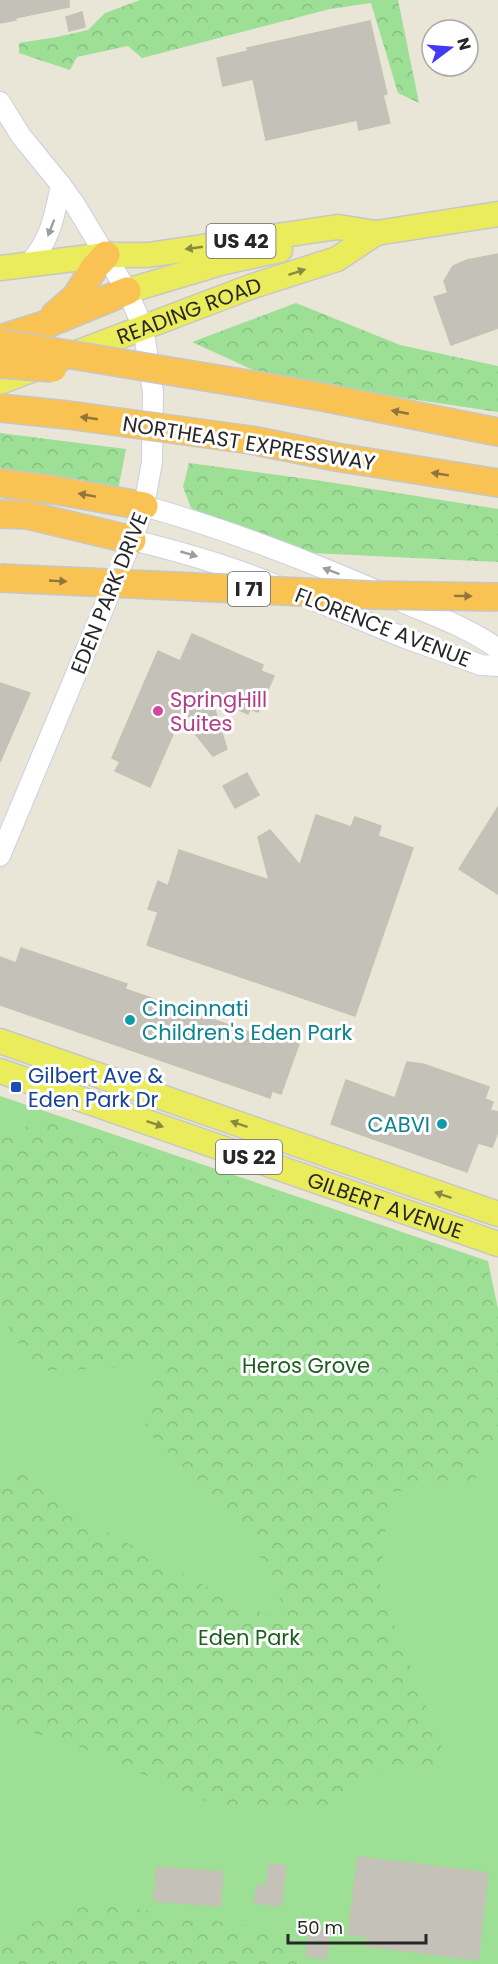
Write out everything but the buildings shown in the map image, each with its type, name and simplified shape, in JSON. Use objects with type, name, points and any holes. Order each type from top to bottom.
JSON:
[{"type":"highway","points":[[44,325],[76,297],[94,268],[106,255]]},
{"type":"highway","points":[[0,341],[127,291]]},
{"type":"highway","points":[[0,341],[322,397],[498,432]]},
{"type":"highway","points":[[0,364],[254,385]]},
{"type":"highway","name":"NORTHEAST EXPRESSWAY","points":[[0,408],[251,440],[336,457],[498,483]]},
{"type":"highway","points":[[0,483],[144,506]]},
{"type":"highway","points":[[0,514],[27,515],[132,540]]},
{"type":"highway","name":"I 71","points":[[0,578],[357,594],[498,597]]},
{"type":"main road","name":"READING ROAD","points":[[0,268],[106,255],[148,255],[338,227],[376,233],[498,214]]},
{"type":"main road","points":[[127,291],[224,262],[290,248],[312,230]]},
{"type":"main road","name":"READING ROAD","points":[[0,382],[250,287],[337,259],[376,233]]},
{"type":"main road","name":"GILBERT AVENUE","points":[[0,1041],[498,1214]]},
{"type":"main road","name":"GILBERT AVENUE","points":[[0,1071],[498,1244]]},
{"type":"street","name":"EDEN PARK DRIVE","points":[[0,102],[21,136],[61,185],[127,291],[143,327],[153,392],[154,424],[152,462],[144,506],[132,540],[0,856]]},
{"type":"street","points":[[27,265],[39,253],[50,232],[61,185]]},
{"type":"street","name":"FLORENCE AVENUE","points":[[144,506],[221,530],[350,578],[452,624],[498,649]]},
{"type":"street","name":"FLORENCE AVENUE","points":[[132,540],[223,564],[405,638],[481,665],[498,666]]},
{"type":"green space","points":[[140,0],[398,0],[419,103],[398,93],[371,3],[330,9],[142,58],[128,46],[77,57],[70,70],[19,53],[19,43],[88,30],[105,13]]},
{"type":"green space","points":[[296,303],[400,345],[498,366],[498,412],[271,378],[192,342]]},
{"type":"green space","points":[[0,433],[126,449],[118,490],[104,489],[99,484],[0,472]]},
{"type":"green space","points":[[189,463],[498,509],[498,562],[312,553],[191,508],[183,487]]},
{"type":"green space","name":"Eden Park","points":[[0,1096],[488,1261],[498,1309],[498,1964],[0,1964]]},
{"type":"green space","name":"Heros Grove","points":[[42,1120],[487,1265],[498,1317],[498,1430],[473,1484],[389,1492],[380,1588],[449,1766],[377,1773],[337,1812],[215,1805],[67,1742],[0,1724],[0,1489],[27,1461],[69,1511],[225,1597],[293,1626],[247,1529],[145,1430],[155,1366],[36,1371],[0,1314],[0,1138]]},
{"type":"green space","points":[[96,1903],[274,1930],[301,1964],[0,1964],[0,1933]]},
{"type":"place","name":"SpringHill Suites","points":[[158,711]]},
{"type":"place","name":"Cincinnati Children's Eden Park","points":[[130,1020]]},
{"type":"place","name":"Gilbert Ave & Eden Park Dr","points":[[16,1087]]},
{"type":"place","name":"CABVI","points":[[442,1124]]}]
